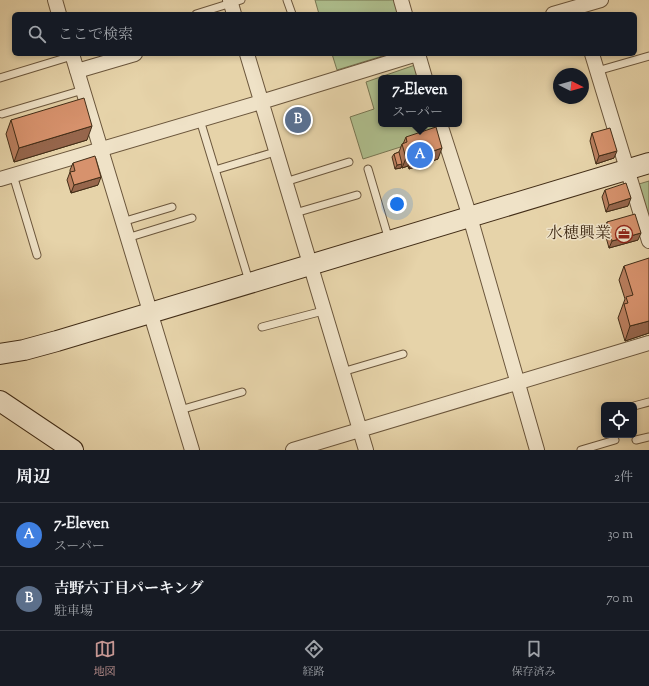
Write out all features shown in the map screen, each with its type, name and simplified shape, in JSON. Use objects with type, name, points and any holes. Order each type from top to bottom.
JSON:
[{"type":"street","points":[[55,0],[58,12]]},
{"type":"street","points":[[400,0],[404,12]]},
{"type":"street","points":[[560,12],[601,0]]},
{"type":"street","points":[[72,56],[192,450]]},
{"type":"street","points":[[77,71],[128,56]]},
{"type":"street","points":[[248,56],[275,152],[286,182],[366,450]]},
{"type":"street","points":[[6,177],[411,56]]},
{"type":"street","points":[[419,56],[425,75]]},
{"type":"street","points":[[593,56],[649,241]]},
{"type":"street","points":[[441,127],[470,217],[537,450]]},
{"type":"street","points":[[0,354],[24,350],[250,284],[649,163]]},
{"type":"street","points":[[293,450],[649,343]]},
{"type":"street","points":[[0,401],[73,450]]},
{"type":"lane","points":[[287,0],[291,12]]},
{"type":"lane","points":[[204,12],[234,4]]},
{"type":"lane","points":[[0,78],[69,56]]},
{"type":"lane","points":[[597,71],[649,56]]},
{"type":"lane","points":[[2,114],[83,90]]},
{"type":"lane","points":[[200,120],[250,284]]},
{"type":"lane","points":[[215,170],[275,152]]},
{"type":"lane","points":[[286,182],[349,162]]},
{"type":"lane","points":[[368,169],[390,242]]},
{"type":"lane","points":[[6,177],[37,255]]},
{"type":"lane","points":[[295,213],[357,195]]},
{"type":"lane","points":[[122,222],[172,206]]},
{"type":"lane","points":[[127,238],[192,218]]},
{"type":"lane","points":[[262,327],[323,310]]},
{"type":"lane","points":[[342,372],[403,354]]},
{"type":"lane","points":[[180,410],[242,392]]},
{"type":"lane","points":[[637,405],[649,402]]},
{"type":"lane","points":[[636,440],[649,437]]},
{"type":"lane","points":[[582,450],[615,440]]},
{"type":"green space","points":[[315,0],[395,0],[398,12],[318,12]]},
{"type":"green space","points":[[333,56],[382,56],[337,70]]},
{"type":"green space","points":[[415,65],[418,75],[386,75]]},
{"type":"green space","points":[[378,78],[378,127],[435,127],[438,135],[363,159],[350,117],[374,109],[366,82]]},
{"type":"green space","points":[[649,181],[649,218],[639,184]]},
{"type":"building","points":[[84,98],[92,126],[19,148],[11,120]]},
{"type":"building","points":[[436,127],[442,148],[413,158],[412,156],[406,158],[402,144],[407,142],[406,137]]},
{"type":"building","points":[[610,128],[617,151],[599,156],[592,133]]},
{"type":"building","points":[[399,152],[402,164],[397,165],[394,154]]},
{"type":"building","points":[[95,156],[101,177],[74,185],[70,172],[75,171],[73,163]]},
{"type":"building","points":[[626,183],[631,198],[609,205],[605,190]]},
{"type":"building","points":[[635,214],[641,233],[612,241],[607,222]]},
{"type":"building","points":[[649,258],[649,321],[630,326],[624,304],[628,303],[626,297],[633,295],[624,266]]},
{"type":"place","name":"吉野六丁目パーキング","points":[[298,120]]},
{"type":"place","name":"7-Eleven","points":[[420,155]]},
{"type":"place","name":"水穂興業","points":[[624,234]]}]
